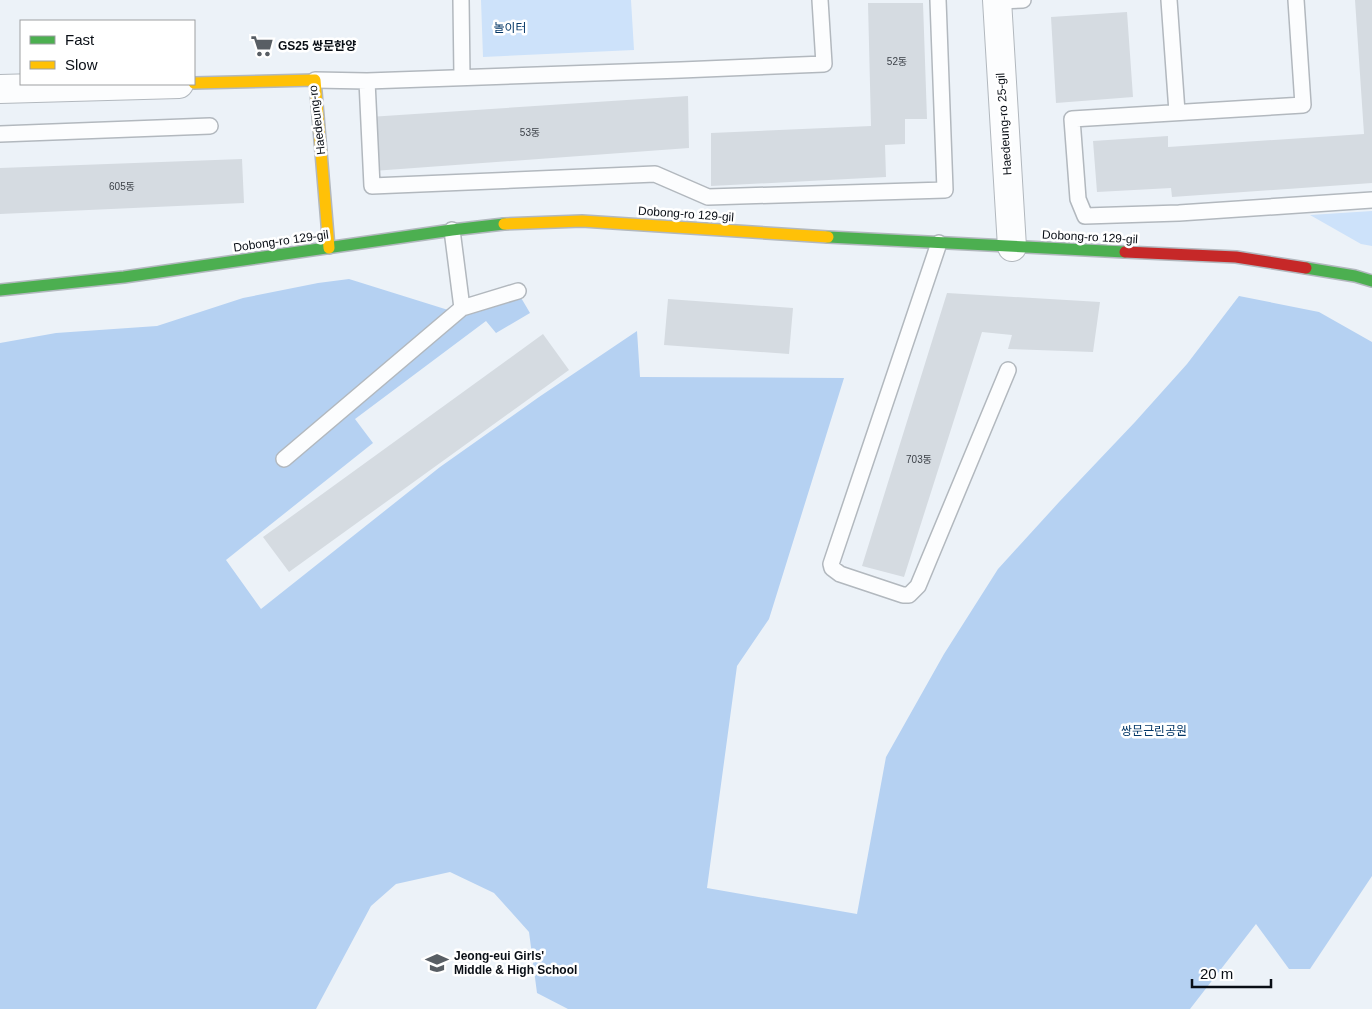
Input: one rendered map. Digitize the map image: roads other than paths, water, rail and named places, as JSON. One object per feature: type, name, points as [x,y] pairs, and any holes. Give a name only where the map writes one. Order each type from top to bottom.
[{"type":"street","name":"Haedeung-ro 25-gil","points":[[996,0],[1012,247]]},
{"type":"street","name":"Haedeung-ro","points":[[195,83],[315,80],[329,248]]},
{"type":"street","points":[[0,89],[143,85]]},
{"type":"street","name":"Dobong-ro 129-gil","points":[[0,290],[124,277],[452,230],[508,224],[582,221],[774,234],[1236,257],[1355,276],[1372,281]]},
{"type":"lane","points":[[461,0],[462,77]]},
{"type":"lane","points":[[315,80],[367,81],[824,64],[820,0]]},
{"type":"lane","points":[[367,81],[372,186],[655,174],[708,197],[945,190],[938,0]]},
{"type":"lane","points":[[996,0],[1023,0]]},
{"type":"lane","points":[[1169,0],[1177,112]]},
{"type":"lane","points":[[1296,0],[1303,105],[1072,119],[1078,199],[1086,216],[1179,213],[1372,200]]},
{"type":"lane","points":[[0,134],[210,126]]},
{"type":"lane","points":[[452,230],[462,308]]},
{"type":"lane","points":[[939,243],[832,561],[832,568],[840,574],[903,595],[909,594],[918,586],[1008,370]]},
{"type":"lane","points":[[284,459],[462,308],[518,291]]},
{"type":"place","name":"GS25 쌍문한양","points":[[262,46]]},
{"type":"place","name":"Jeong-eui Girls' Middle & High School","points":[[437,963]]},
{"type":"park label","name":"놀이터","points":[[510,28]]},
{"type":"park label","name":"쌍문근린공원","points":[[1154,731]]}]
